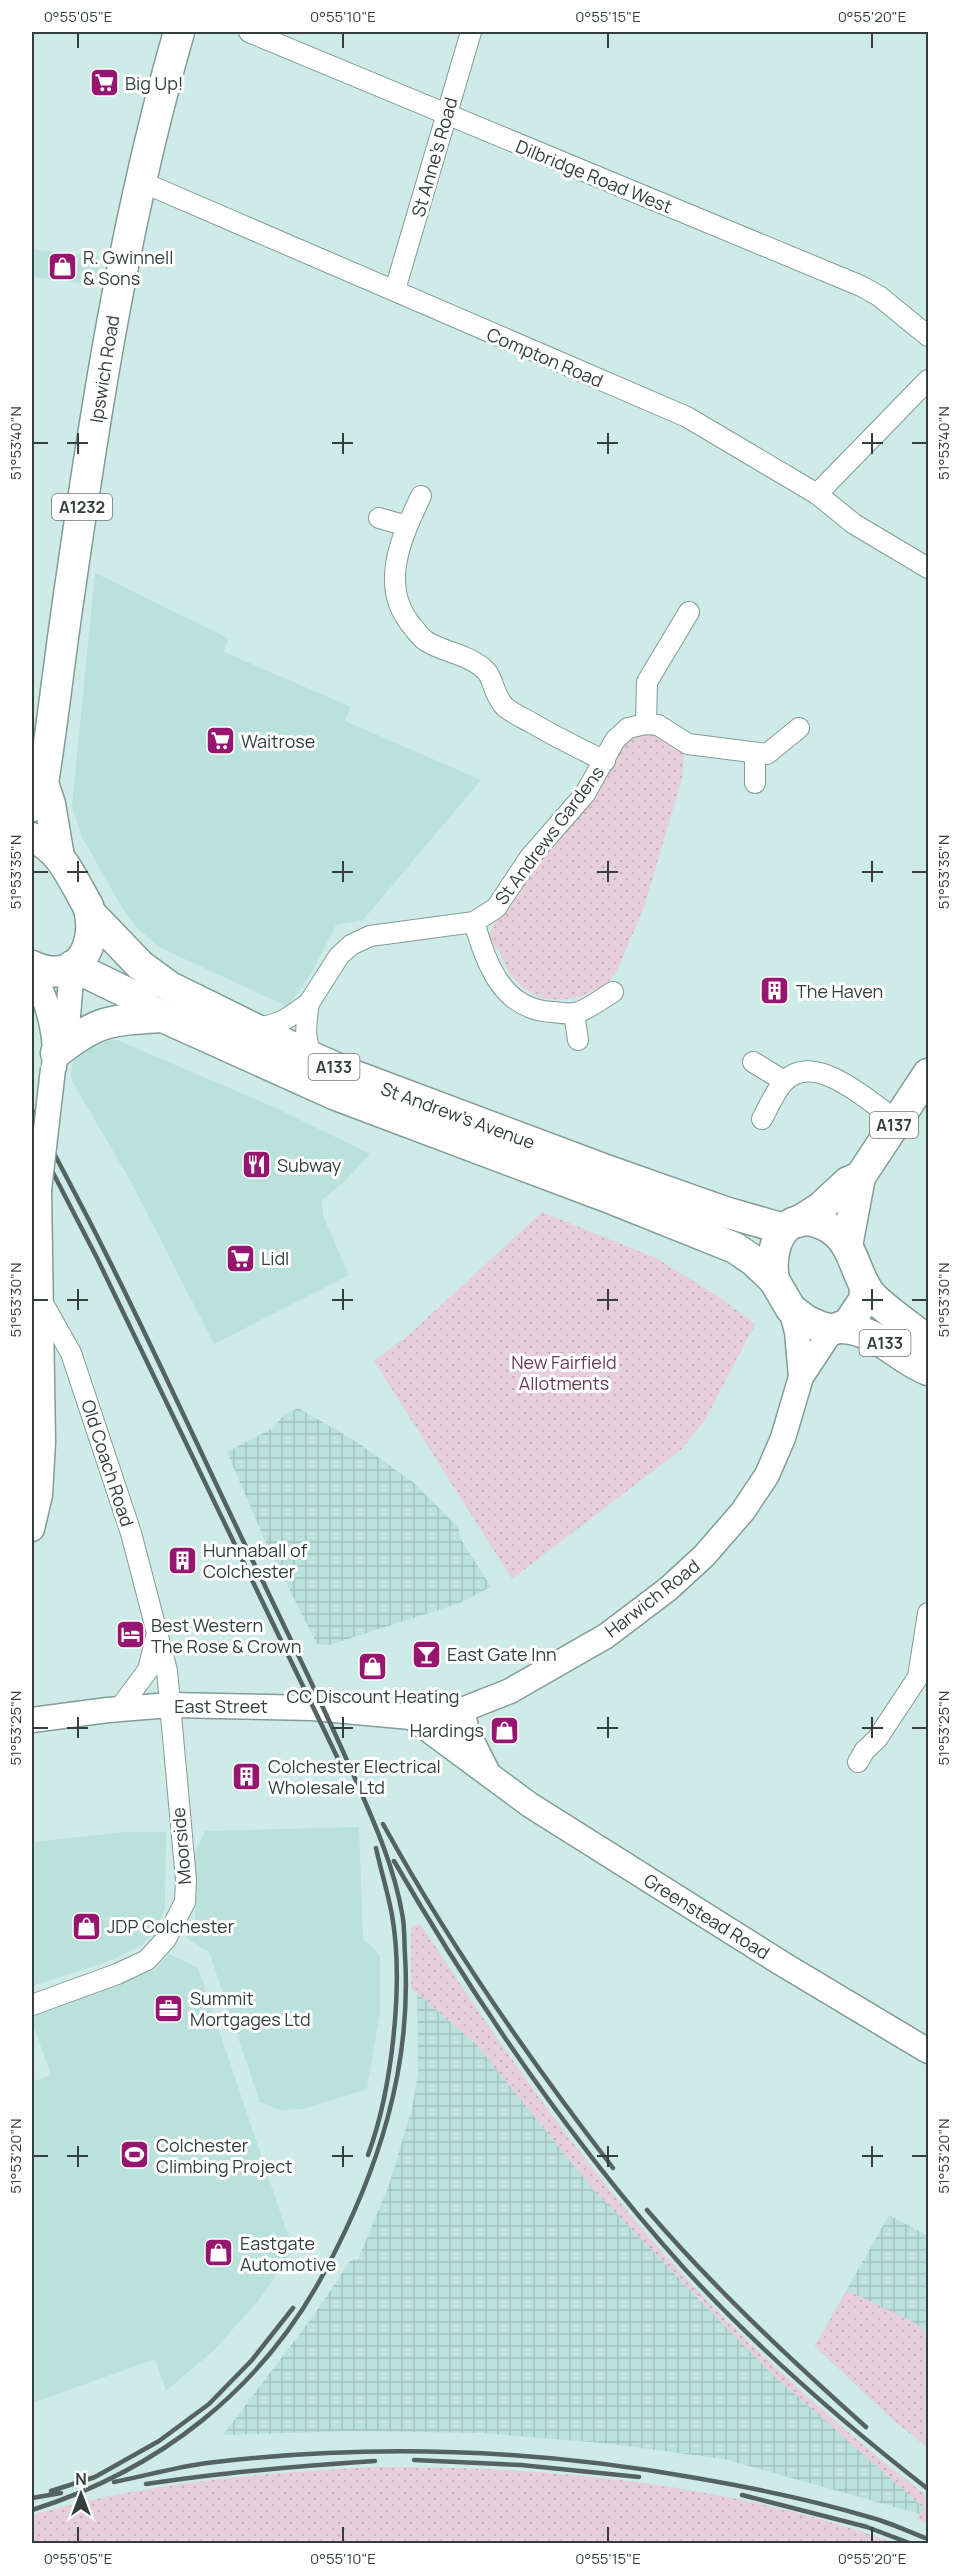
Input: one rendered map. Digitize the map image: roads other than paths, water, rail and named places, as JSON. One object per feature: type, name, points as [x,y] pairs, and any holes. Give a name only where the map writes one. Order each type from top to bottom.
[{"type":"main road","name":"Ipswich Road","points":[[59,857],[50,804],[37,794],[109,333],[158,108],[179,32]]},
{"type":"main road","name":"A133","points":[[32,838],[45,844],[59,857]]},
{"type":"main road","name":"St Andrew's Avenue","points":[[59,857],[90,913],[154,976],[170,987],[350,1074],[725,1212],[791,1225]]},
{"type":"main road","name":"A133","points":[[72,966],[85,956],[90,943],[92,925],[90,913]]},
{"type":"main road","name":"St Andrew's Avenue","points":[[72,966],[138,998],[150,1010],[163,1017],[336,1095],[703,1233],[735,1248],[754,1261],[774,1280],[791,1309]]},
{"type":"main road","points":[[32,968],[49,972],[72,966]]},
{"type":"main road","points":[[55,1056],[74,1039],[104,1023],[163,1017]]},
{"type":"main road","name":"A137","points":[[847,1246],[860,1177],[928,1074]]},
{"type":"main road","name":"A137","points":[[791,1225],[820,1208],[848,1182],[860,1177]]},
{"type":"main road","points":[[774,1280],[771,1256],[773,1248],[791,1225],[825,1225],[847,1246]]},
{"type":"main road","name":"A133","points":[[847,1246],[859,1268],[865,1289],[928,1341]]},
{"type":"main road","points":[[791,1309],[807,1321],[836,1329],[848,1324],[860,1310],[865,1289]]},
{"type":"main road","name":"A133","points":[[836,1329],[863,1332],[886,1343],[928,1370]]},
{"type":"street","name":"Dilbridge Road West","points":[[249,32],[861,286],[879,296],[928,336]]},
{"type":"street","name":"St Anne's Road","points":[[398,283],[471,32]]},
{"type":"street","name":"Compton Road","points":[[142,182],[687,417],[817,494],[854,524],[928,568]]},
{"type":"street","points":[[817,494],[928,380]]},
{"type":"street","points":[[421,496],[407,526],[394,567],[394,586],[406,619],[425,640],[473,661],[488,673],[495,694],[506,708],[570,745],[605,761]]},
{"type":"street","points":[[380,518],[407,526]]},
{"type":"street","points":[[688,612],[647,682],[646,724],[658,725],[688,744],[756,754],[766,754],[799,728]]},
{"type":"street","name":"St Andrews Gardens","points":[[248,1026],[271,1026],[284,1021],[309,1003],[339,956],[351,945],[370,936],[474,922],[496,908],[530,857],[585,794],[615,740],[628,728],[646,724]]},
{"type":"street","points":[[755,783],[756,754]]},
{"type":"street","points":[[474,922],[495,974],[507,992],[521,1005],[542,1012],[574,1013],[613,992]]},
{"type":"street","points":[[32,1529],[40,1496],[43,1442],[36,1204],[55,1056],[68,1016],[72,966]]},
{"type":"street","points":[[32,968],[46,1003],[55,1056]]},
{"type":"street","name":"St Andrews Gardens","points":[[309,1003],[305,1032],[309,1050],[314,1058]]},
{"type":"street","points":[[574,1013],[578,1040]]},
{"type":"street","points":[[753,1062],[784,1081]]},
{"type":"street","points":[[762,1119],[784,1081],[800,1071],[815,1071],[838,1079],[897,1120]]},
{"type":"street","name":"Old Coach Road","points":[[40,1299],[71,1353],[131,1533],[167,1671],[170,1705]]},
{"type":"street","name":"Harwich Road","points":[[791,1309],[797,1332],[801,1377]]},
{"type":"street","name":"Harwich Road","points":[[411,1718],[436,1716],[462,1710],[510,1691],[606,1636],[668,1589],[704,1557],[743,1512],[767,1475],[783,1438],[801,1377],[836,1329]]},
{"type":"street","points":[[859,1752],[877,1739],[918,1677],[928,1613]]},
{"type":"street","name":"Old Coach Road","points":[[118,1709],[148,1670],[157,1635]]},
{"type":"street","name":"East Street","points":[[32,1720],[170,1705],[312,1708],[411,1718]]},
{"type":"street","name":"Moorside","points":[[32,2005],[117,1974],[147,1960],[166,1939],[185,1902],[186,1880],[170,1705]]},
{"type":"street","name":"Greenstead Road","points":[[462,1710],[467,1731],[490,1776]]},
{"type":"street","name":"Greenstead Road","points":[[411,1718],[530,1805],[771,1957],[928,2051]]},
{"type":"railway","points":[[32,1110],[145,1334],[323,1707],[370,1813],[399,1896],[404,1924],[406,1997],[397,2079],[388,2118],[375,2157],[344,2234],[300,2314],[270,2353],[238,2388],[202,2420],[164,2448],[122,2473],[32,2510]]},
{"type":"railway","points":[[50,1167],[97,1258],[340,1763]]},
{"type":"railway","points":[[383,1824],[408,1869],[491,2000],[613,2168]]},
{"type":"railway","points":[[368,2155],[384,2100],[389,2069],[394,2036],[397,1972],[392,1915],[376,1848]]},
{"type":"railway","points":[[394,1861],[459,1967],[528,2071],[642,2220],[711,2297],[770,2355],[832,2411],[928,2489]]},
{"type":"railway","points":[[647,2210],[753,2322],[866,2427]]},
{"type":"railway","points":[[51,2491],[95,2477],[159,2441],[209,2404],[252,2360],[293,2308]]},
{"type":"railway","points":[[114,2482],[195,2465],[268,2457],[391,2451],[514,2455],[635,2468],[761,2490],[876,2519],[928,2539]]},
{"type":"railway","points":[[414,2460],[521,2465],[639,2477]]},
{"type":"railway","points":[[146,2484],[260,2470],[375,2461]]},
{"type":"railway","points":[[32,2498],[61,2493]]},
{"type":"railway","points":[[742,2495],[867,2527],[912,2544]]},
{"type":"place","name":"Big Up!","points":[[104,83]]},
{"type":"place","name":"R. Gwinnell & Sons","points":[[62,267]]},
{"type":"place","name":"Waitrose","points":[[220,741]]},
{"type":"place","name":"The Haven","points":[[775,991]]},
{"type":"place","name":"Subway","points":[[256,1165]]},
{"type":"place","name":"Lidl","points":[[240,1258]]},
{"type":"place","name":"Hunnaball of Colchester","points":[[182,1560]]},
{"type":"place","name":"Best Western The Rose & Crown","points":[[130,1635]]},
{"type":"place","name":"East Gate Inn","points":[[426,1654]]},
{"type":"place","name":"CC Discount Heating","points":[[373,1667]]},
{"type":"place","name":"Hardings","points":[[505,1730]]},
{"type":"place","name":"Colchester Electrical Wholesale Ltd","points":[[247,1776]]},
{"type":"place","name":"JDP Colchester","points":[[86,1926]]},
{"type":"place","name":"Summit Mortgages Ltd","points":[[169,2008]]},
{"type":"place","name":"Colchester Climbing Project","points":[[135,2155]]},
{"type":"place","name":"Eastgate Automotive","points":[[219,2253]]},
{"type":"park label","name":"New Fairfield Allotments","points":[[564,1372]]}]
